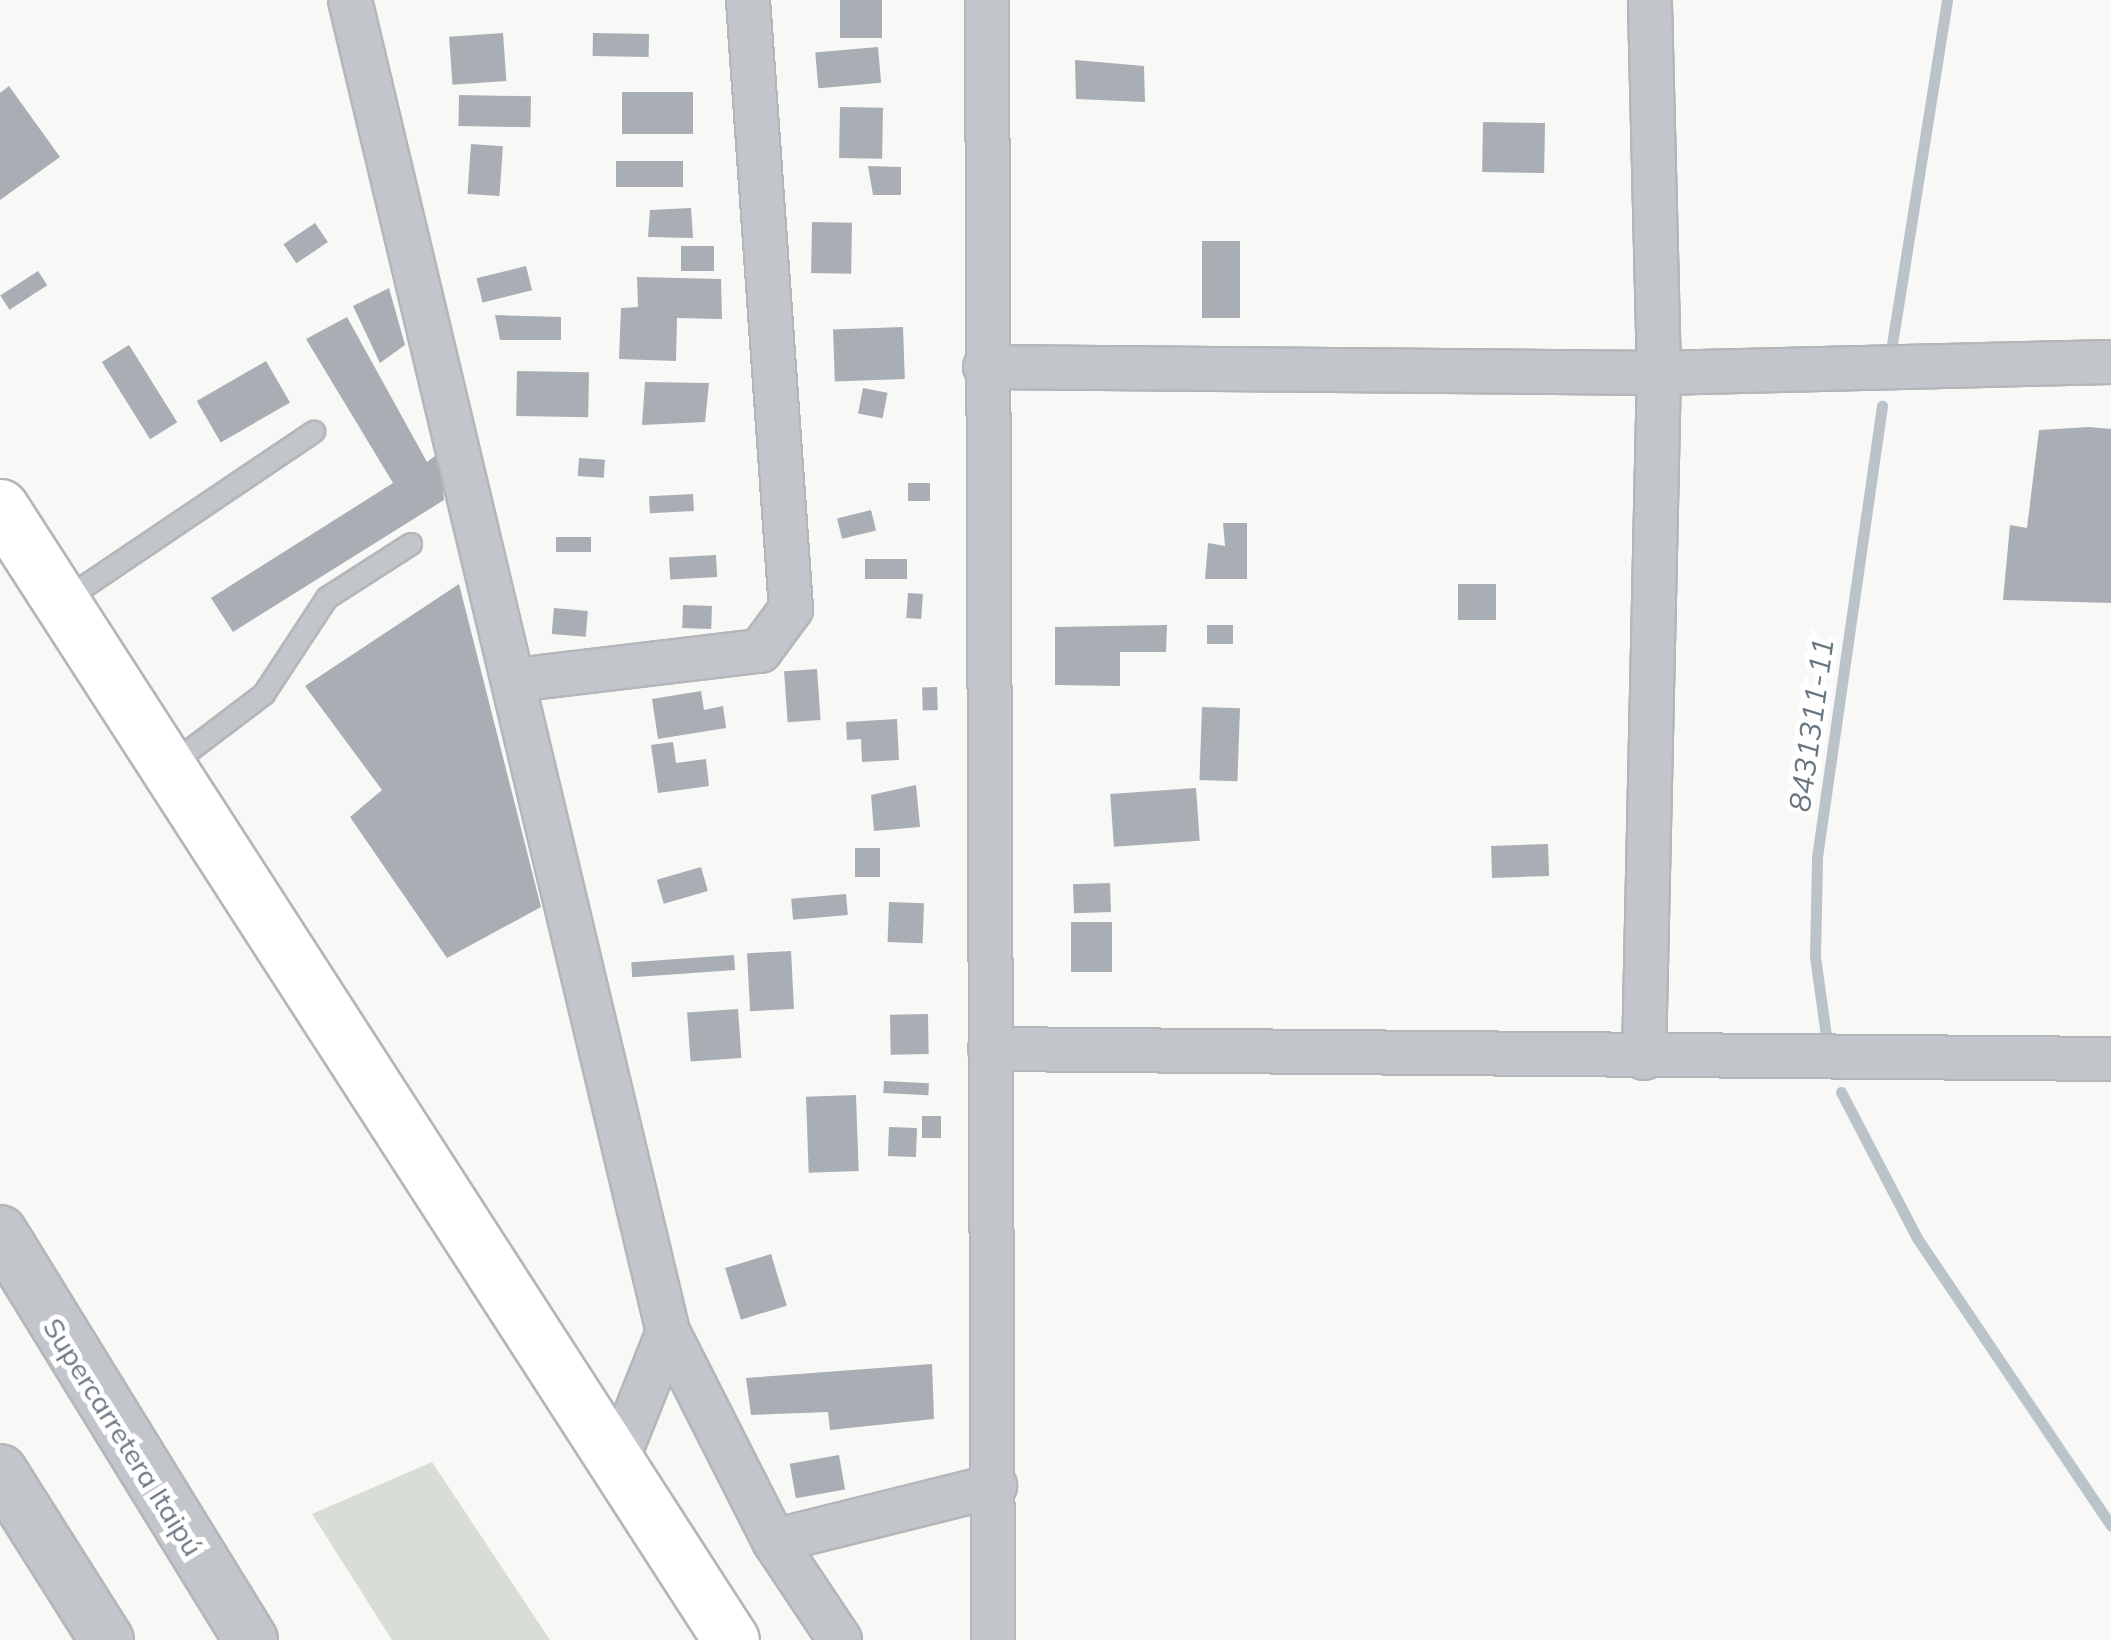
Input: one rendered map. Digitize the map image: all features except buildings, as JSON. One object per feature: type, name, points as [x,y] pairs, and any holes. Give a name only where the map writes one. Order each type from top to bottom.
[{"type":"highway","points":[[0,507],[731,1640]]},
{"type":"street","points":[[350,0],[668,1332],[774,1540],[840,1640]]},
{"type":"street","points":[[515,680],[760,651],[791,610],[748,0]]},
{"type":"street","points":[[987,0],[985,367],[993,1640]]},
{"type":"street","points":[[1644,1058],[1659,373],[1650,0]]},
{"type":"street","points":[[985,367],[1659,373],[2111,362]]},
{"type":"street","points":[[990,1049],[1644,1058],[2111,1059]]},
{"type":"street","name":"Supercarretera Itaipú","points":[[0,1232],[251,1640]]},
{"type":"street","points":[[615,1465],[668,1332]]},
{"type":"street","points":[[0,1471],[108,1640]]},
{"type":"street","points":[[774,1540],[994,1486]]},
{"type":"lane","points":[[61,602],[314,432]]},
{"type":"lane","points":[[167,768],[264,694],[327,598],[410,544]]},
{"type":"shaded area","points":[[432,1462],[550,1640],[392,1640],[312,1514]]},
{"type":"waterway","name":"8431311-11","points":[[1892,344],[1947,0]]},
{"type":"waterway","name":"8431311-11","points":[[1828,1050],[1815,956],[1817,857],[1882,406]]},
{"type":"waterway","name":"8431311-11","points":[[1841,1092],[1917,1238],[2111,1526]]}]
